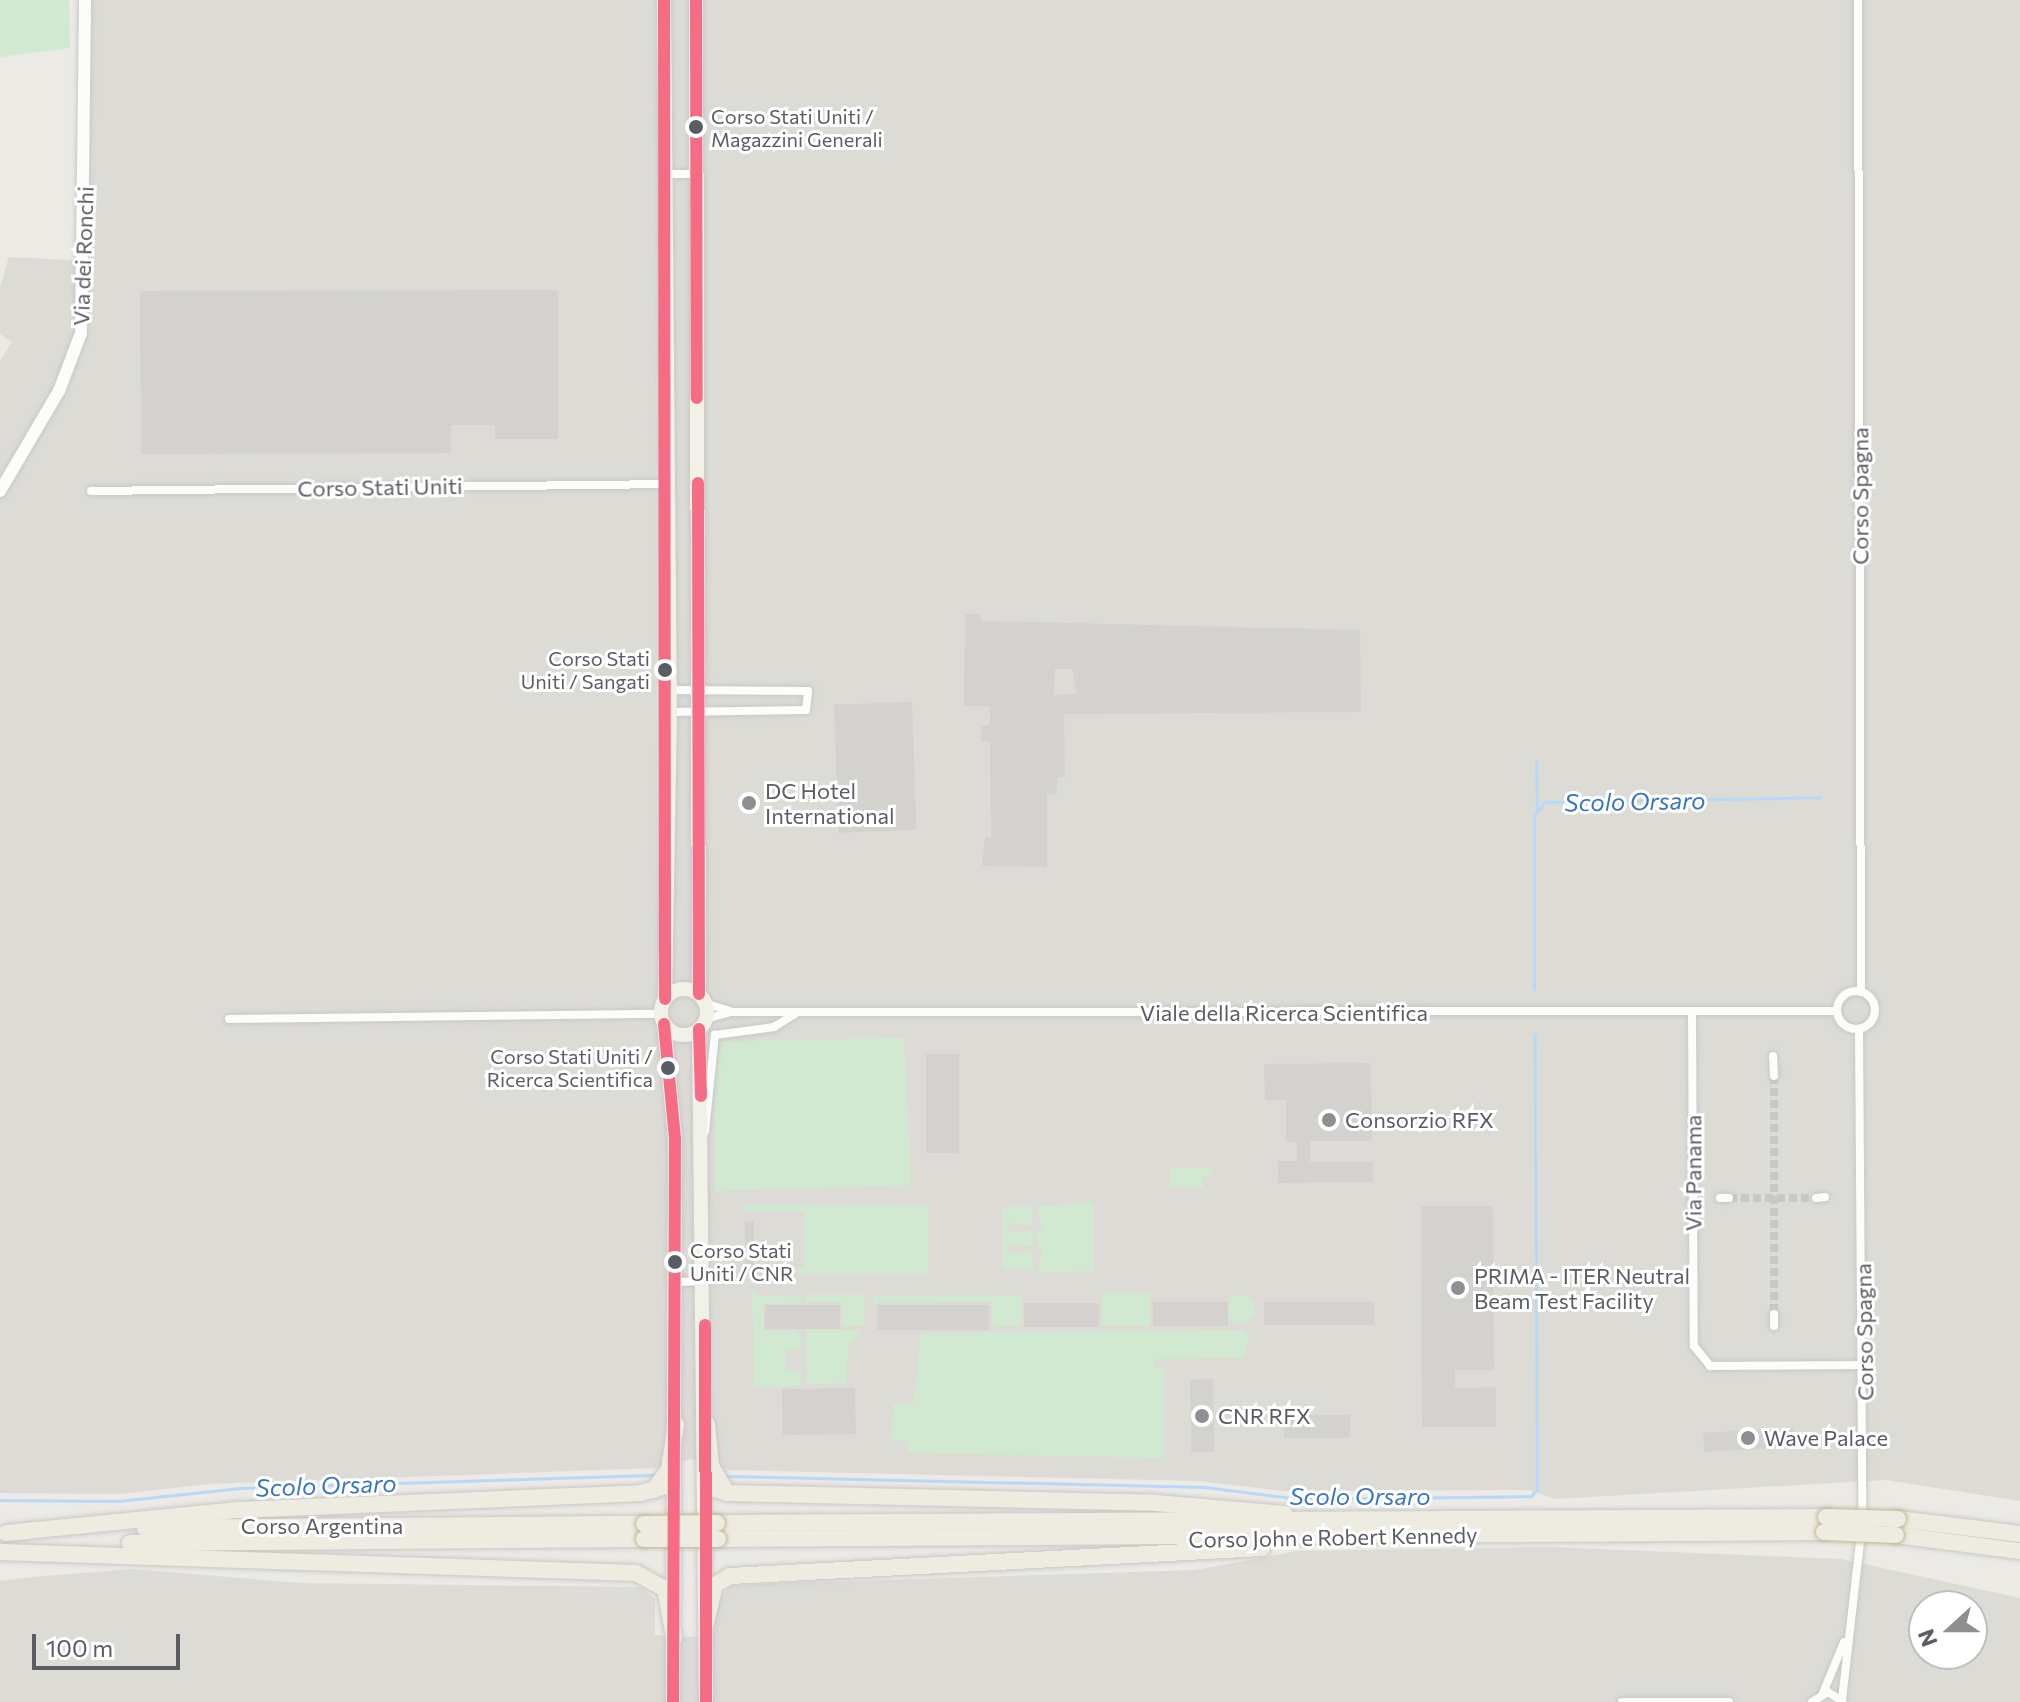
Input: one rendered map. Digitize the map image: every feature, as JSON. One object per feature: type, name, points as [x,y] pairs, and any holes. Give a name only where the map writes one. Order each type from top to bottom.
[{"type":"highway","points":[[707,1424],[711,1466],[727,1493]]},
{"type":"highway","points":[[653,1492],[669,1469],[676,1425]]},
{"type":"highway","points":[[707,1483],[727,1493],[1156,1503],[1379,1522]]},
{"type":"highway","points":[[2,1542],[238,1510],[653,1492],[675,1486]]},
{"type":"highway","name":"Corso John e Robert Kennedy","points":[[644,1531],[713,1526],[1379,1522],[1825,1524],[2020,1534]]},
{"type":"highway","name":"Corso John e Robert Kennedy","points":[[713,1526],[1338,1539],[1825,1524]]},
{"type":"highway","name":"Corso John e Robert Kennedy","points":[[1897,1527],[2020,1551]]},
{"type":"highway","name":"Corso Argentina","points":[[2,1542],[644,1531]]},
{"type":"highway","points":[[706,1623],[715,1585],[730,1576],[1178,1557],[1338,1539]]},
{"type":"highway","points":[[2,1542],[636,1573],[665,1589],[674,1637]]},
{"type":"main road","points":[[664,0],[670,712],[663,1013],[675,1139],[675,1486],[679,1515],[673,1702]]},
{"type":"main road","points":[[696,0],[704,1281],[707,1483],[713,1526],[706,1623],[706,1702]]},
{"type":"main road","points":[[663,1013],[683,989],[702,999]]},
{"type":"main road","points":[[663,1013],[678,1035],[703,1024]]},
{"type":"main road","points":[[675,1486],[689,1471],[707,1483]]},
{"type":"street","name":"Via dei Ronchi","points":[[0,491],[59,391],[81,333],[85,0]]},
{"type":"street","name":"Corso Spagna","points":[[1823,1693],[1842,1701],[1865,1488],[1859,1029],[1875,1009],[1861,992],[1858,0]]},
{"type":"street","points":[[666,174],[696,174]]},
{"type":"street","name":"Corso Stati Uniti","points":[[91,491],[669,484]]},
{"type":"street","points":[[670,690],[808,691],[806,710],[670,712]]},
{"type":"street","points":[[1859,1029],[1842,1023],[1837,1011],[1843,996],[1861,992]]},
{"type":"street","name":"Viale della Ricerca Scientifica","points":[[702,999],[731,1012]]},
{"type":"street","points":[[704,1135],[715,1035],[774,1027],[799,1011]]},
{"type":"street","name":"Viale della Ricerca Scientifica","points":[[703,1024],[731,1012],[799,1011],[1837,1011]]},
{"type":"street","name":"Via Panama","points":[[1692,1011],[1694,1346],[1700,1359],[1710,1366],[1864,1365]]},
{"type":"street","points":[[229,1019],[663,1013]]},
{"type":"street","points":[[1773,1056],[1774,1076]]},
{"type":"street","points":[[676,1282],[704,1281]]},
{"type":"street","points":[[1774,1314],[1774,1326]]},
{"type":"street","name":"Corso Spagna","points":[[1812,1702],[1823,1693],[1847,1634]]},
{"type":"street","points":[[1622,1702],[1729,1702]]},
{"type":"shaded area","points":[[88,0],[2020,0],[2020,1501],[1886,1480],[1556,1499],[1528,1490],[1282,1491],[1199,1481],[730,1470],[691,1459],[658,1468],[210,1484],[119,1494],[0,1493],[0,361],[12,342],[0,334],[0,287],[9,257],[91,261]]},
{"type":"shaded area","points":[[1550,1547],[1841,1559],[1983,1590],[1908,1590],[1908,1670],[1988,1670],[1988,1591],[2020,1598],[2020,1702],[0,1702],[0,1581],[32,1577],[132,1569],[300,1583],[641,1587],[655,1599],[655,1635],[713,1638],[715,1603],[732,1585],[1195,1570],[1297,1551]]},
{"type":"green space","points":[[0,0],[69,0],[70,48],[0,57]]},
{"type":"green space","points":[[904,1038],[911,1185],[715,1191],[714,1048],[723,1041]]},
{"type":"green space","points":[[1170,1168],[1211,1168],[1212,1177],[1203,1177],[1203,1187],[1170,1187]]},
{"type":"green space","points":[[1093,1202],[1094,1271],[1038,1272],[1043,1247],[1037,1247],[1037,1230],[1043,1229],[1036,1207]]},
{"type":"green space","points":[[742,1205],[928,1205],[928,1273],[765,1273],[804,1268],[804,1211],[742,1211]]},
{"type":"green space","points":[[1003,1207],[1032,1207],[1032,1225],[1008,1223],[1009,1233],[1033,1230],[1033,1246],[1009,1245],[1009,1254],[1032,1251],[1033,1268],[1003,1270]]},
{"type":"green space","points":[[752,1288],[758,1296],[801,1295],[801,1303],[763,1304],[764,1331],[796,1330],[802,1349],[786,1350],[786,1371],[803,1371],[799,1386],[754,1387]]},
{"type":"green space","points":[[1102,1293],[1150,1293],[1150,1326],[1102,1326]]},
{"type":"green space","points":[[805,1295],[864,1295],[864,1326],[843,1326],[843,1302],[805,1302]]},
{"type":"green space","points":[[1021,1295],[1021,1326],[992,1327],[992,1302],[873,1303],[873,1296]]},
{"type":"green space","points":[[1241,1295],[1251,1299],[1255,1309],[1251,1319],[1241,1323],[1231,1319],[1227,1309],[1231,1299]]},
{"type":"green space","points":[[806,1330],[862,1330],[848,1347],[846,1383],[806,1384]]},
{"type":"green space","points":[[1242,1330],[1249,1337],[1244,1358],[1154,1359],[1155,1368],[1164,1368],[1164,1458],[908,1453],[908,1441],[892,1440],[893,1404],[914,1403],[921,1333]]},
{"type":"building","points":[[558,290],[558,439],[495,439],[495,425],[451,425],[451,453],[141,454],[140,291]]},
{"type":"building","points":[[965,614],[979,614],[982,621],[1360,630],[1361,712],[1064,714],[1065,777],[1058,777],[1056,795],[1047,794],[1047,867],[982,866],[985,837],[991,837],[990,742],[981,742],[981,727],[990,724],[990,706],[964,706]],"holes":[[[1055,669],[1072,669],[1077,694],[1054,695]]]},
{"type":"building","points":[[912,702],[916,830],[839,833],[834,705]]},
{"type":"building","points":[[926,1054],[959,1054],[959,1153],[926,1153]]},
{"type":"building","name":"Consorzio RFX","points":[[1371,1063],[1372,1141],[1310,1141],[1310,1162],[1373,1162],[1373,1182],[1278,1183],[1278,1161],[1297,1161],[1297,1142],[1286,1142],[1286,1100],[1265,1100],[1264,1064]]},
{"type":"building","name":"PRIMA - ITER Neutral Beam Test Facility","points":[[1421,1206],[1493,1206],[1494,1370],[1455,1370],[1455,1388],[1496,1387],[1496,1427],[1422,1427]]},
{"type":"building","points":[[745,1221],[754,1221],[754,1269],[745,1269]]},
{"type":"building","points":[[1153,1302],[1228,1302],[1228,1326],[1153,1326]]},
{"type":"building","points":[[1264,1302],[1374,1302],[1374,1325],[1264,1325]]},
{"type":"building","points":[[1024,1303],[1099,1303],[1099,1327],[1024,1327]]},
{"type":"building","points":[[765,1305],[840,1305],[840,1329],[765,1329]]},
{"type":"building","points":[[877,1305],[989,1305],[989,1330],[877,1330]]},
{"type":"building","name":"CNR RFX","points":[[1190,1379],[1213,1379],[1214,1452],[1191,1452]]},
{"type":"building","points":[[855,1388],[856,1434],[783,1435],[782,1389]]},
{"type":"building","points":[[1284,1415],[1350,1415],[1350,1438],[1284,1438]]},
{"type":"building","name":"Wave Palace","points":[[1793,1428],[1794,1447],[1704,1452],[1703,1433]]},
{"type":"waterway","points":[[1536,762],[1537,810]]},
{"type":"waterway","name":"Scolo Orsaro","points":[[1534,989],[1534,815],[1545,802],[1821,797]]},
{"type":"waterway","name":"Scolo Orsaro","points":[[725,1476],[1205,1487],[1300,1499],[1531,1496],[1537,1489],[1535,1034]]},
{"type":"waterway","name":"Scolo Orsaro","points":[[0,1500],[118,1501],[240,1488],[653,1475]]},
{"type":"tunnel","points":[[1774,1076],[1774,1314]]},
{"type":"tunnel","points":[[1729,1198],[1816,1198]]},
{"type":"transit line","points":[[664,0],[665,999]]},
{"type":"transit line","points":[[696,0],[697,398]]},
{"type":"transit line","points":[[698,483],[699,994]]},
{"type":"transit line","points":[[664,1024],[675,1139],[673,1702]]},
{"type":"transit line","points":[[699,1029],[701,1096]]},
{"type":"transit line","points":[[705,1325],[706,1702]]},
{"type":"place","name":"Corso Stati Uniti / Magazzini Generali","points":[[696,127]]},
{"type":"place","name":"Corso Stati Uniti / Sangati","points":[[665,670]]},
{"type":"place","name":"DC Hotel International","points":[[749,803]]},
{"type":"place","name":"Corso Stati Uniti / Ricerca Scientifica","points":[[668,1068]]},
{"type":"place","name":"Consorzio RFX","points":[[1329,1120]]},
{"type":"place","name":"Corso Stati Uniti / CNR","points":[[675,1262]]},
{"type":"place","name":"PRIMA - ITER Neutral Beam Test Facility","points":[[1458,1288]]},
{"type":"place","name":"CNR RFX","points":[[1202,1416]]},
{"type":"place","name":"Wave Palace","points":[[1748,1438]]}]
